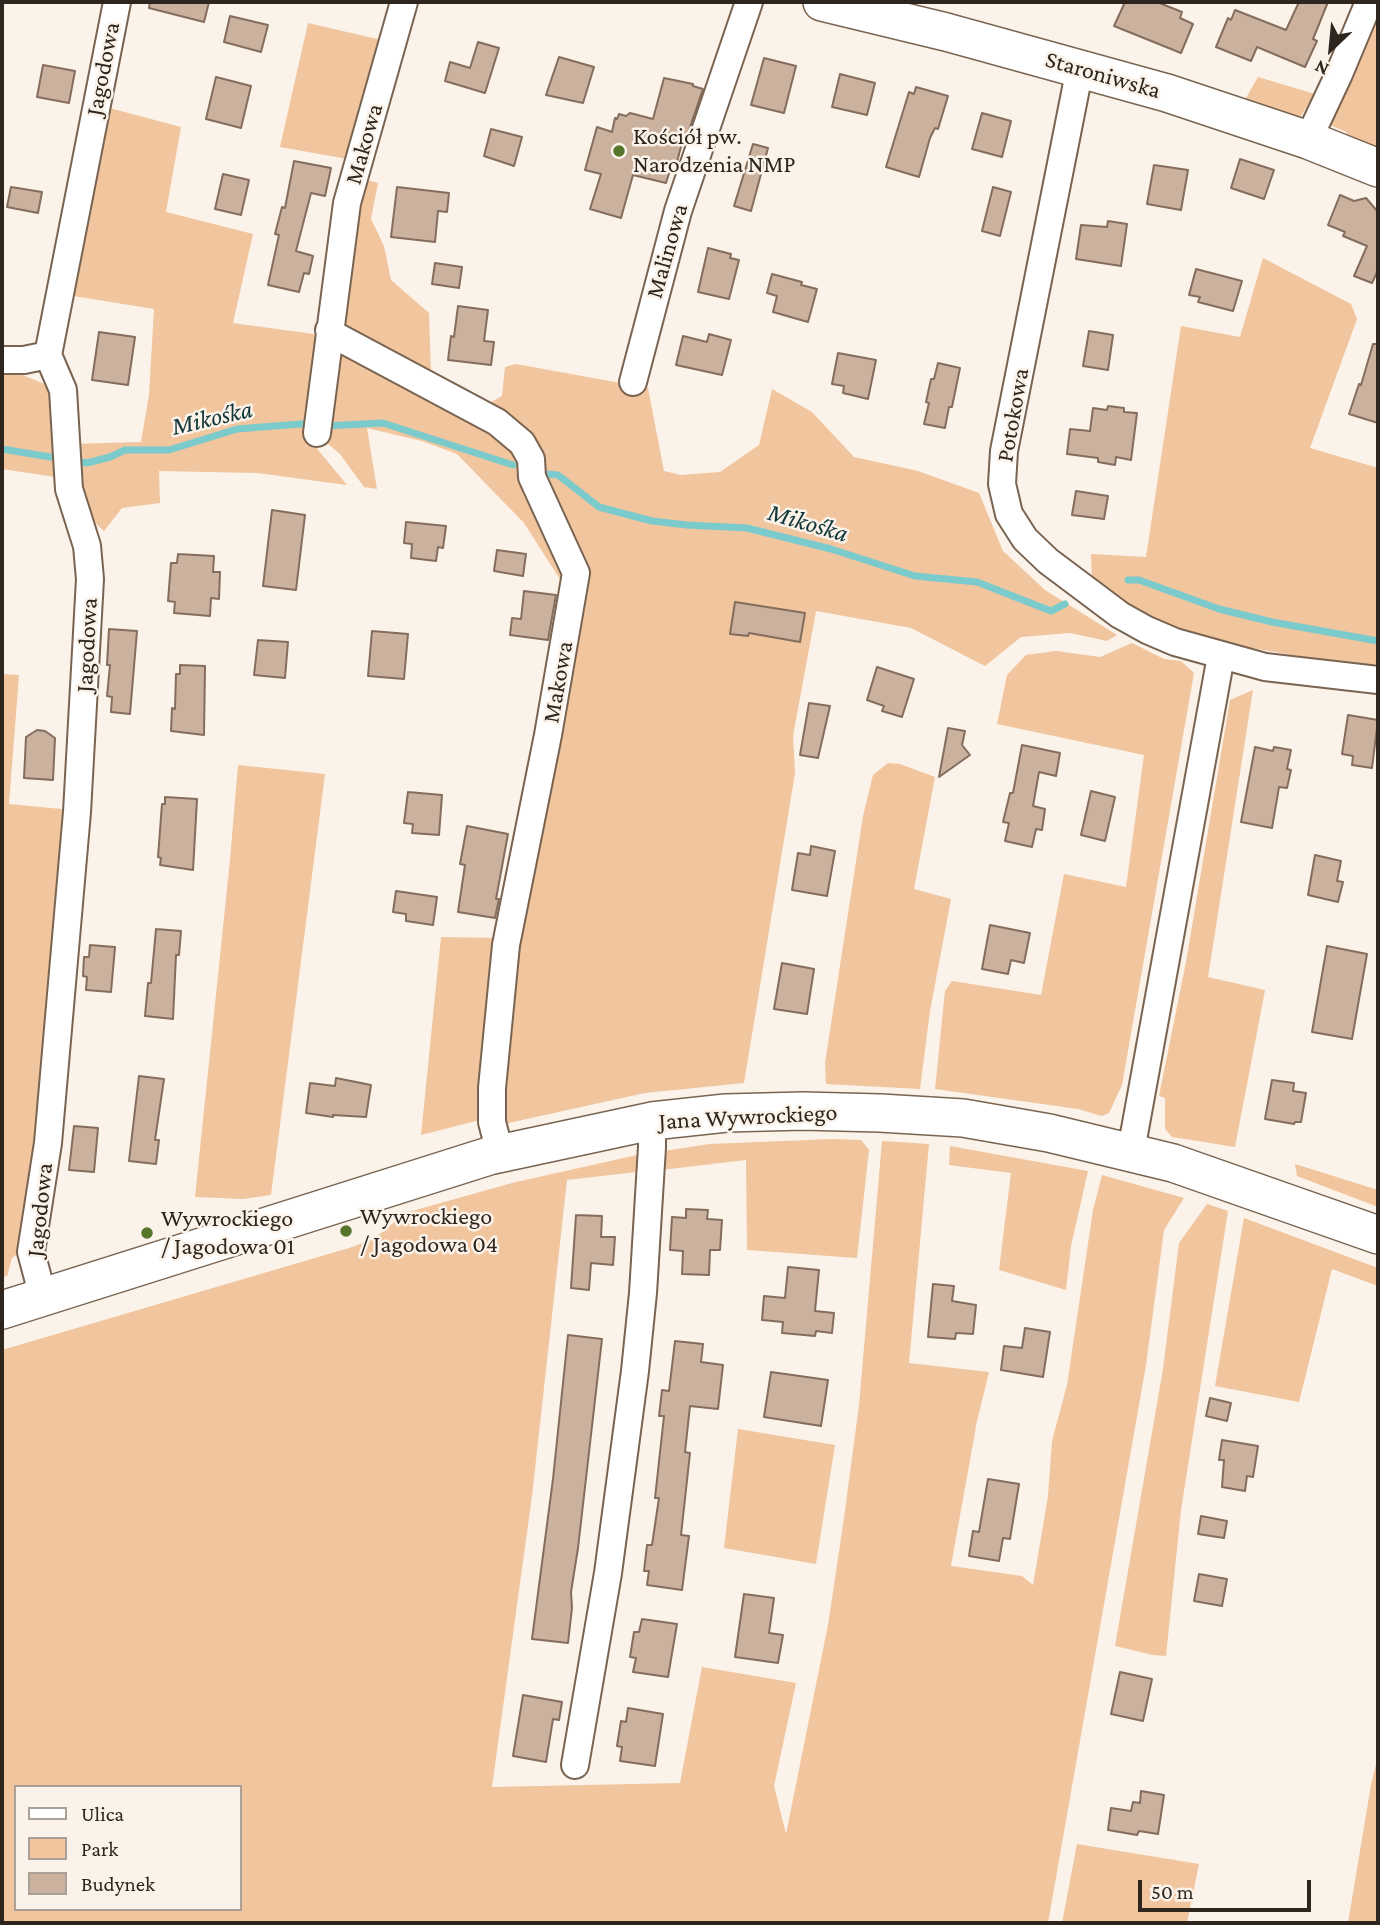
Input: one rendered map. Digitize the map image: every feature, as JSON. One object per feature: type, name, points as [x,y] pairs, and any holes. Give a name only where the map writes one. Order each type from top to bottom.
[{"type":"street","name":"Jagodowa","points":[[43,1297],[31,1252],[48,1143],[77,812],[90,579],[87,546],[69,489],[63,390],[48,355],[117,2]]},
{"type":"street","name":"Makowa","points":[[318,421],[347,203],[404,2]]},
{"type":"street","name":"Malinowa","points":[[633,383],[678,211],[749,2]]},
{"type":"street","name":"Staroniwska","points":[[822,2],[1167,93],[1308,140],[1378,168]]},
{"type":"street","points":[[1308,140],[1369,2]]},
{"type":"street","name":"Potokowa","points":[[1080,68],[1004,452],[1002,484],[1009,514],[1025,539],[1048,561],[1121,615],[1175,642],[1265,667],[1378,680]]},
{"type":"street","name":"Makowa","points":[[329,330],[497,422],[522,443],[531,459],[532,477],[576,573],[548,735],[506,946],[492,1088],[492,1122],[500,1153]]},
{"type":"street","points":[[2,360],[24,360],[48,355]]},
{"type":"street","points":[[1131,1151],[1221,656]]},
{"type":"street","name":"Jana Wywrockiego","points":[[2,1310],[500,1153],[652,1121],[726,1113],[803,1111],[962,1118],[1048,1133],[1173,1163],[1378,1235]]},
{"type":"street","points":[[575,1765],[608,1573],[635,1371],[644,1279],[652,1121]]},
{"type":"green space","points":[[1378,4],[1378,152],[1351,142],[1346,132],[1325,123]]},
{"type":"green space","points":[[308,23],[386,41],[353,160],[280,147]]},
{"type":"green space","points":[[1258,77],[1315,94],[1297,122],[1243,103]]},
{"type":"green space","points":[[102,106],[181,127],[166,212],[253,234],[233,323],[321,335],[309,439],[347,485],[257,473],[159,471],[160,503],[122,508],[104,531],[90,518],[71,444],[141,442],[149,395],[154,309],[67,295]]},
{"type":"green space","points":[[360,178],[378,183],[371,219],[384,246],[391,280],[429,313],[431,376],[340,331]]},
{"type":"green space","points":[[1263,258],[1351,304],[1357,319],[1310,448],[1378,468],[1378,670],[1201,639],[1147,617],[1092,579],[1091,554],[1146,557],[1181,326],[1240,337]]},
{"type":"green space","points":[[332,338],[453,407],[521,452],[568,567],[563,584],[524,523],[457,454],[422,441],[367,428],[377,489],[364,487],[340,454],[327,443]]},
{"type":"green space","points":[[516,364],[648,388],[664,471],[681,475],[720,472],[759,445],[772,389],[812,412],[854,457],[918,471],[979,493],[1003,551],[1045,590],[1117,635],[1107,641],[1070,633],[1021,637],[985,666],[911,628],[816,611],[793,736],[795,773],[744,1083],[645,1093],[504,1124],[502,1068],[514,939],[576,628],[562,526],[538,449],[486,405],[502,396],[505,367]]},
{"type":"green space","points":[[15,372],[52,387],[55,477],[2,469],[2,373]]},
{"type":"green space","points":[[1132,643],[1164,659],[1181,661],[1194,673],[1122,1085],[1109,1113],[1102,1116],[1078,1109],[935,1089],[945,991],[952,981],[1041,995],[1064,874],[1126,887],[1144,755],[997,724],[1007,675],[1026,655],[1056,651],[1100,657]]},
{"type":"green space","points":[[2,674],[19,675],[9,804],[72,810],[26,1247],[12,1258],[7,1276],[2,1277]]},
{"type":"green space","points":[[1253,690],[1208,977],[1265,990],[1235,1147],[1172,1137],[1165,1129],[1165,1098],[1159,1096],[1186,962],[1230,700]]},
{"type":"green space","points":[[888,763],[900,764],[935,777],[914,889],[951,899],[930,1011],[920,1089],[826,1084],[825,1063],[863,816],[873,775]]},
{"type":"green space","points":[[238,765],[325,774],[271,1195],[243,1199],[195,1197],[230,860]]},
{"type":"green space","points":[[441,937],[500,938],[484,1119],[421,1135]]},
{"type":"green space","points":[[861,1140],[869,1150],[857,1258],[747,1250],[746,1160],[661,1170],[664,1151],[709,1144]]},
{"type":"green space","points":[[882,1141],[929,1144],[909,1363],[989,1372],[977,1421],[951,1566],[1022,1576],[1033,1585],[1048,1496],[1052,1441],[1067,1385],[1093,1210],[1102,1175],[1184,1198],[1164,1230],[1146,1365],[1048,1923],[2,1923],[2,1350],[349,1248],[374,1239],[405,1213],[512,1183],[637,1155],[637,1172],[567,1180],[532,1496],[492,1787],[680,1783],[702,1667],[796,1683],[774,1786],[786,1834],[828,1625],[859,1405]]},
{"type":"green space","points":[[950,1146],[1088,1171],[1071,1246],[1066,1290],[999,1270],[1011,1173],[949,1165]]},
{"type":"green space","points":[[1295,1164],[1378,1190],[1378,1207],[1297,1176]]},
{"type":"green space","points":[[1207,1204],[1228,1211],[1181,1510],[1166,1656],[1153,1655],[1115,1646],[1163,1369],[1179,1243]]},
{"type":"green space","points":[[1244,1218],[1378,1268],[1378,1286],[1332,1269],[1299,1402],[1215,1386]]},
{"type":"green space","points":[[738,1429],[835,1445],[816,1564],[724,1548]]},
{"type":"green space","points":[[1378,1755],[1378,1923],[1348,1923],[1371,1785]]},
{"type":"green space","points":[[1077,1844],[1199,1864],[1187,1923],[1062,1923]]},
{"type":"building","points":[[150,2],[209,2],[204,22],[149,8]]},
{"type":"building","points":[[1125,2],[1157,2],[1182,12],[1180,18],[1193,24],[1181,53],[1114,26]]},
{"type":"building","points":[[1299,2],[1328,2],[1313,39],[1317,41],[1305,67],[1257,47],[1251,61],[1216,47],[1228,18],[1231,20],[1235,10],[1286,30]]},
{"type":"building","points":[[230,16],[268,25],[261,52],[224,42]]},
{"type":"building","points":[[478,42],[499,48],[485,93],[445,81],[450,62],[470,68]]},
{"type":"building","points":[[559,57],[594,67],[583,103],[546,95]]},
{"type":"building","points":[[764,58],[796,66],[784,113],[751,105]]},
{"type":"building","points":[[43,65],[75,71],[69,103],[37,97]]},
{"type":"building","points":[[840,74],[875,83],[867,115],[832,107]]},
{"type":"building","points":[[216,77],[251,86],[241,128],[206,119]]},
{"type":"building","points":[[664,78],[703,89],[687,136],[684,135],[677,162],[673,161],[666,183],[633,175],[621,218],[590,209],[601,174],[585,170],[597,127],[612,132],[615,118],[617,119],[619,114],[626,116],[630,113],[653,119]]},
{"type":"building","points":[[916,87],[948,96],[938,129],[935,128],[930,138],[919,177],[886,167],[909,92],[914,94]]},
{"type":"building","points":[[982,113],[1011,121],[1002,157],[972,149]]},
{"type":"building","points":[[491,129],[522,137],[514,166],[484,156]]},
{"type":"building","points":[[753,144],[768,148],[751,211],[734,206]]},
{"type":"building","points":[[1240,159],[1274,170],[1264,199],[1231,188]]},
{"type":"building","points":[[294,161],[331,168],[325,196],[311,193],[296,251],[313,256],[309,274],[304,273],[299,292],[268,285],[279,235],[275,234],[282,207],[285,208]]},
{"type":"building","points":[[1154,165],[1188,170],[1181,210],[1147,204]]},
{"type":"building","points":[[223,174],[249,180],[241,215],[215,209]]},
{"type":"building","points":[[11,187],[42,192],[38,213],[7,207]]},
{"type":"building","points":[[397,187],[449,193],[447,212],[438,211],[435,242],[391,237]]},
{"type":"building","points":[[993,187],[1011,192],[1000,236],[982,231]]},
{"type":"building","points":[[1340,195],[1354,201],[1366,198],[1378,212],[1378,270],[1372,283],[1354,276],[1367,246],[1343,236],[1345,232],[1328,225]]},
{"type":"building","points":[[1108,221],[1127,224],[1121,266],[1076,259],[1081,225],[1107,227]]},
{"type":"building","points":[[708,248],[731,254],[730,258],[739,260],[729,299],[698,292]]},
{"type":"building","points":[[435,263],[462,267],[459,288],[432,284]]},
{"type":"building","points":[[1196,269],[1242,281],[1233,311],[1198,302],[1200,297],[1189,295]]},
{"type":"building","points":[[772,274],[817,289],[808,322],[773,312],[777,296],[767,293]]},
{"type":"building","points":[[458,306],[488,310],[484,341],[494,342],[491,365],[448,360]]},
{"type":"building","points":[[1089,331],[1113,335],[1108,370],[1083,366]]},
{"type":"building","points":[[99,332],[135,337],[128,385],[92,380]]},
{"type":"building","points":[[709,334],[731,340],[722,375],[676,365],[683,336],[707,342]]},
{"type":"building","points":[[1373,344],[1378,344],[1378,423],[1349,414]]},
{"type":"building","points":[[838,353],[876,360],[868,399],[843,393],[844,386],[832,384]]},
{"type":"building","points":[[938,363],[960,368],[945,428],[924,424],[931,379],[934,379]]},
{"type":"building","points":[[1108,406],[1137,413],[1131,460],[1116,457],[1115,465],[1098,462],[1098,458],[1067,454],[1070,429],[1090,431],[1093,408],[1107,410]]},
{"type":"building","points":[[1076,491],[1108,496],[1104,519],[1072,515]]},
{"type":"building","points":[[272,510],[305,515],[296,590],[263,586]]},
{"type":"building","points":[[406,522],[446,526],[443,548],[438,547],[436,561],[411,558],[412,544],[404,543]]},
{"type":"building","points":[[497,550],[526,554],[523,576],[494,571]]},
{"type":"building","points":[[178,554],[214,556],[213,572],[220,572],[219,599],[211,598],[210,616],[174,613],[175,602],[168,601],[171,563],[177,563]]},
{"type":"building","points":[[524,591],[556,595],[548,640],[510,635],[512,618],[521,619]]},
{"type":"building","points":[[735,602],[805,613],[800,642],[749,633],[748,636],[730,634]]},
{"type":"building","points":[[109,629],[137,631],[130,714],[111,712],[112,697],[107,696]]},
{"type":"building","points":[[372,631],[408,634],[404,679],[368,676]]},
{"type":"building","points":[[258,640],[288,642],[285,678],[254,675]]},
{"type":"building","points":[[180,665],[205,666],[204,735],[171,731],[176,674],[180,674]]},
{"type":"building","points":[[877,667],[914,679],[902,717],[882,711],[884,706],[867,700]]},
{"type":"building","points":[[809,703],[830,706],[818,758],[800,755]]},
{"type":"building","points":[[1348,715],[1378,720],[1372,768],[1352,765],[1353,756],[1342,754]]},
{"type":"building","points":[[948,728],[965,731],[962,745],[970,755],[939,777]]},
{"type":"building","points":[[37,730],[45,731],[55,738],[53,780],[24,778],[26,737]]},
{"type":"building","points":[[1022,745],[1060,753],[1056,776],[1039,772],[1033,806],[1045,809],[1042,830],[1036,829],[1032,847],[1005,841],[1009,823],[1003,822],[1010,793],[1013,793]]},
{"type":"building","points":[[1255,747],[1273,751],[1274,747],[1291,750],[1287,788],[1279,787],[1272,828],[1241,822]]},
{"type":"building","points":[[1091,791],[1115,797],[1105,841],[1081,835]]},
{"type":"building","points":[[408,792],[442,795],[439,835],[412,833],[413,824],[404,823]]},
{"type":"building","points":[[165,797],[197,799],[193,870],[160,865],[161,858],[158,857],[162,804],[165,804]]},
{"type":"building","points":[[467,826],[508,834],[495,918],[458,912],[465,865],[460,864]]},
{"type":"building","points":[[811,846],[835,851],[827,896],[792,890],[798,853],[810,855]]},
{"type":"building","points":[[1315,855],[1341,861],[1337,881],[1343,882],[1338,902],[1308,895]]},
{"type":"building","points":[[396,891],[437,897],[433,925],[406,921],[406,914],[393,912]]},
{"type":"building","points":[[990,925],[1030,933],[1024,963],[1011,960],[1008,974],[982,969]]},
{"type":"building","points":[[156,929],[181,931],[179,955],[176,955],[173,1019],[145,1016]]},
{"type":"building","points":[[90,945],[115,947],[111,992],[86,990],[87,977],[83,976],[84,957],[89,957]]},
{"type":"building","points":[[1327,946],[1367,954],[1352,1039],[1312,1032]]},
{"type":"building","points":[[782,963],[814,969],[807,1014],[774,1009]]},
{"type":"building","points":[[139,1076],[164,1079],[155,1140],[159,1140],[156,1164],[129,1161]]},
{"type":"building","points":[[336,1078],[371,1085],[366,1117],[333,1117],[306,1113],[310,1083],[335,1086]]},
{"type":"building","points":[[1272,1080],[1294,1083],[1293,1091],[1306,1093],[1301,1122],[1294,1124],[1265,1119]]},
{"type":"building","points":[[74,1126],[98,1128],[94,1172],[69,1170]]},
{"type":"building","points":[[686,1209],[708,1210],[707,1219],[722,1220],[720,1250],[710,1250],[709,1275],[682,1274],[683,1251],[670,1250],[672,1217],[686,1218]]},
{"type":"building","points":[[576,1215],[602,1216],[601,1237],[615,1237],[613,1265],[591,1263],[589,1290],[571,1288]]},
{"type":"building","points":[[788,1267],[819,1270],[815,1311],[834,1313],[832,1333],[816,1331],[815,1336],[782,1333],[783,1322],[762,1320],[764,1296],[785,1298]]},
{"type":"building","points":[[933,1284],[954,1286],[952,1301],[976,1305],[973,1334],[956,1333],[955,1339],[928,1337]]},
{"type":"building","points":[[1025,1328],[1050,1332],[1043,1377],[1001,1370],[1004,1346],[1022,1348]]},
{"type":"building","points":[[568,1335],[602,1339],[571,1592],[568,1643],[532,1639]]},
{"type":"building","points":[[675,1341],[703,1344],[701,1362],[723,1365],[718,1409],[690,1406],[685,1452],[690,1453],[681,1535],[689,1536],[682,1590],[647,1585],[649,1571],[644,1571],[647,1545],[652,1545],[659,1498],[655,1498],[664,1416],[659,1416],[662,1390],[669,1391]]},
{"type":"building","points":[[771,1372],[828,1380],[821,1426],[764,1417]]},
{"type":"building","points":[[1210,1398],[1231,1403],[1227,1421],[1206,1416]]},
{"type":"building","points":[[1222,1440],[1258,1446],[1253,1477],[1247,1476],[1245,1491],[1222,1487],[1224,1460],[1219,1460]]},
{"type":"building","points":[[988,1479],[1019,1484],[1010,1539],[1003,1538],[999,1561],[969,1556],[973,1531],[979,1532]]},
{"type":"building","points":[[1201,1516],[1227,1521],[1224,1538],[1198,1534]]},
{"type":"building","points":[[1199,1574],[1227,1579],[1222,1606],[1194,1601]]},
{"type":"building","points":[[744,1594],[774,1598],[769,1633],[783,1635],[778,1663],[735,1657]]},
{"type":"building","points":[[642,1619],[677,1624],[668,1677],[633,1672],[636,1658],[630,1657],[634,1632],[639,1632]]},
{"type":"building","points":[[1120,1672],[1152,1679],[1143,1721],[1111,1714]]},
{"type":"building","points":[[523,1695],[562,1702],[559,1720],[553,1719],[546,1762],[513,1756]]},
{"type":"building","points":[[628,1708],[663,1714],[655,1766],[620,1761],[622,1747],[617,1746],[621,1721],[626,1722]]},
{"type":"building","points":[[1141,1791],[1164,1795],[1158,1834],[1139,1831],[1137,1835],[1108,1830],[1111,1808],[1131,1811],[1133,1802],[1140,1803]]},
{"type":"waterway","name":"Mikośka","points":[[2,449],[87,463],[125,450],[169,450],[237,429],[313,423]]},
{"type":"waterway","name":"Mikośka","points":[[324,426],[383,423],[513,465]]},
{"type":"waterway","name":"Mikośka","points":[[544,474],[558,475],[599,507],[652,521],[747,528],[831,549],[915,576],[977,582],[1051,611],[1065,604]]},
{"type":"waterway","name":"Mikośka","points":[[1128,580],[1139,580],[1219,609],[1272,622],[1378,641]]},
{"type":"place","name":"Kościół pw. Narodzenia NMP","points":[[619,151]]},
{"type":"place","name":"Wywrockiego / Jagodowa 04","points":[[346,1231]]},
{"type":"place","name":"Wywrockiego / Jagodowa 01","points":[[147,1233]]}]
